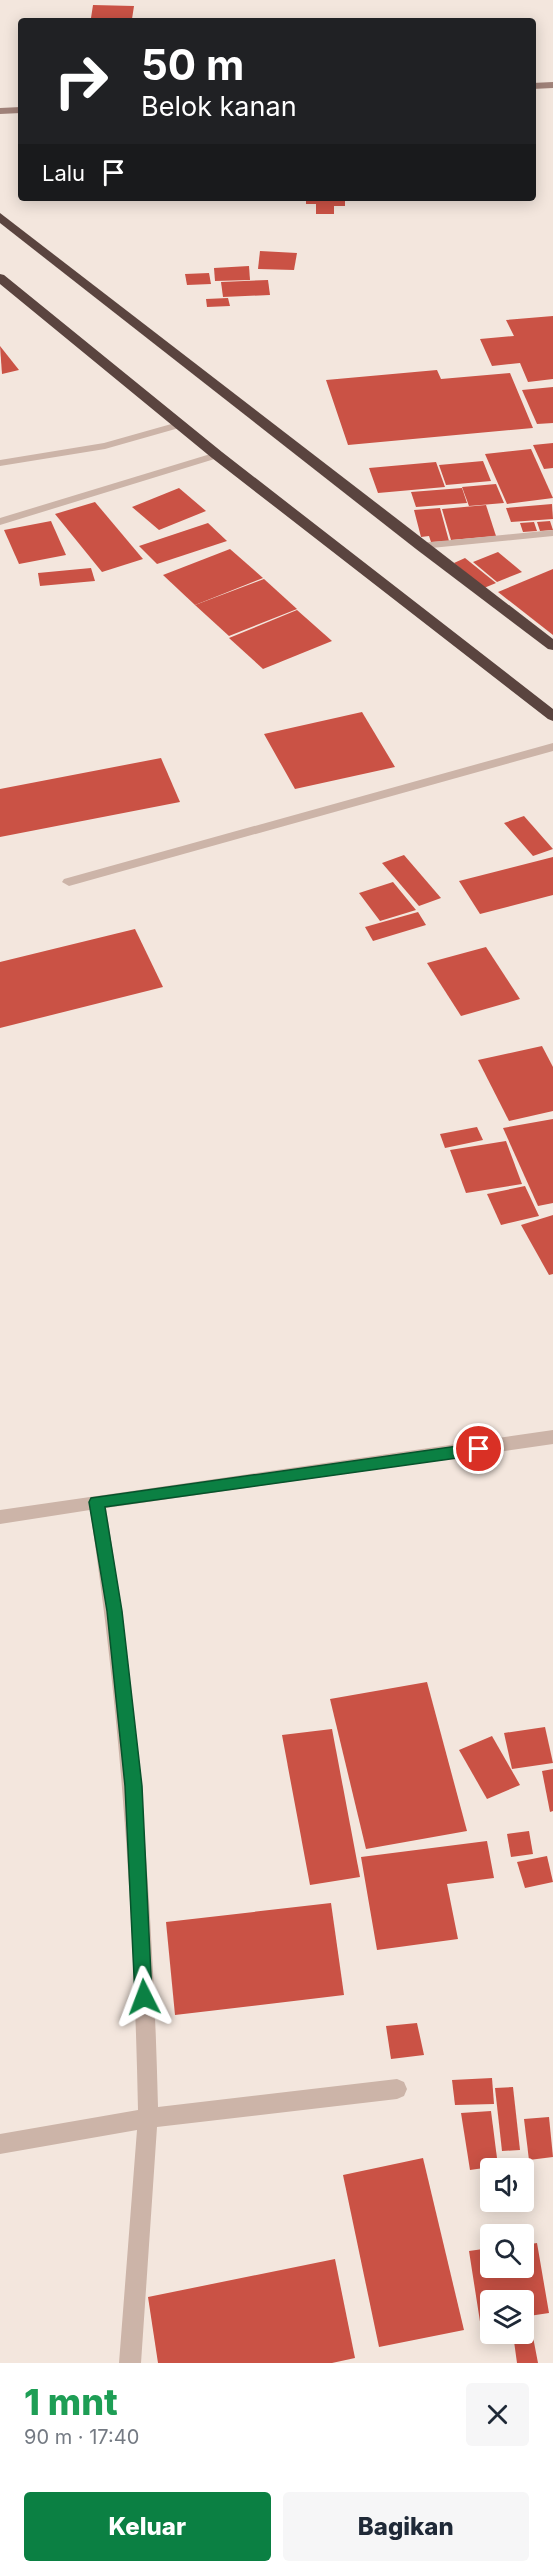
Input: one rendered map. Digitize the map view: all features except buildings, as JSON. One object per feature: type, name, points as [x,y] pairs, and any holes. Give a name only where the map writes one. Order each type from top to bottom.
[{"type":"highway","points":[[0,218],[553,646]]},
{"type":"highway","points":[[0,278],[182,424],[217,455],[553,717]]},
{"type":"street","points":[[536,86],[553,85]]},
{"type":"street","points":[[0,111],[18,110]]},
{"type":"street","points":[[0,463],[105,446],[182,424]]},
{"type":"street","points":[[0,522],[217,455]]},
{"type":"street","points":[[421,546],[553,533]]},
{"type":"street","points":[[69,882],[553,747]]},
{"type":"street","points":[[0,1517],[553,1437]]},
{"type":"street","points":[[97,1502],[114,1611],[133,1786],[148,2118],[130,2363]]},
{"type":"street","points":[[0,2144],[148,2118],[398,2089]]},
{"type":"route","points":[[144,1997],[133,1786],[114,1611],[97,1502],[479,1449]]}]
